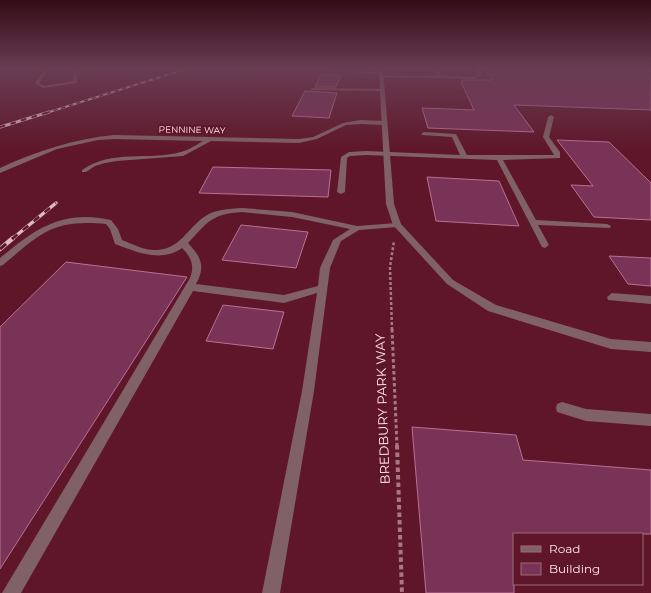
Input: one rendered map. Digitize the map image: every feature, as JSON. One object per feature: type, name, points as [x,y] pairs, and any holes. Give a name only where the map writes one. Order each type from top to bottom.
[{"type":"street","points":[[383,97],[390,204],[397,225],[450,282],[492,308],[611,344],[651,347]]},
{"type":"street","points":[[341,192],[344,157],[358,153],[499,158],[558,157],[557,152],[546,137],[551,117]]},
{"type":"street","name":"PENNINE WAY","points":[[0,171],[52,148],[94,138],[299,141],[315,138],[345,124],[360,122],[385,123]]},
{"type":"street","points":[[424,134],[454,135],[464,156]]},
{"type":"street","points":[[84,171],[88,167],[113,160],[183,154],[210,139]]},
{"type":"street","points":[[499,158],[545,245]]},
{"type":"street","points":[[0,263],[37,232],[51,224],[66,220],[108,222],[114,229],[118,242],[155,253],[169,252],[178,248],[202,221],[212,214],[226,211],[289,214],[357,228],[397,225]]},
{"type":"street","points":[[533,222],[606,226]]},
{"type":"street","points":[[271,593],[308,391],[325,268],[336,240],[357,228]]},
{"type":"street","points":[[11,593],[198,273],[197,261],[183,243]]},
{"type":"street","points":[[190,287],[284,299],[322,288]]},
{"type":"street","points":[[612,297],[651,300]]},
{"type":"street","points":[[562,408],[586,415],[651,420]]},
{"type":"path","name":"BREDBURY PARK WAY","points":[[397,225],[390,266],[402,593]]},
{"type":"building","points":[[302,97],[336,97],[329,118],[292,116]]},
{"type":"building","points":[[468,97],[651,97],[651,110],[514,105],[534,132],[428,128],[422,108],[474,110]]},
{"type":"building","points":[[557,140],[609,142],[651,183],[651,220],[594,217],[571,185],[593,186]]},
{"type":"building","points":[[213,167],[331,170],[328,197],[199,193]]},
{"type":"building","points":[[427,177],[499,181],[519,226],[436,221]]},
{"type":"building","points":[[241,225],[308,232],[296,268],[222,260]]},
{"type":"building","points":[[609,256],[651,258],[651,286],[628,284]]},
{"type":"building","points":[[66,262],[187,277],[0,569],[0,327]]},
{"type":"building","points":[[223,305],[284,312],[273,349],[206,341]]},
{"type":"building","points":[[412,427],[516,435],[523,460],[651,470],[651,534],[513,533],[514,593],[426,593]]},
{"type":"railway","points":[[46,113],[98,97]]},
{"type":"railway","points":[[0,127],[49,112]]},
{"type":"railway","points":[[12,239],[56,203]]},
{"type":"railway","points":[[0,249],[13,238]]}]
